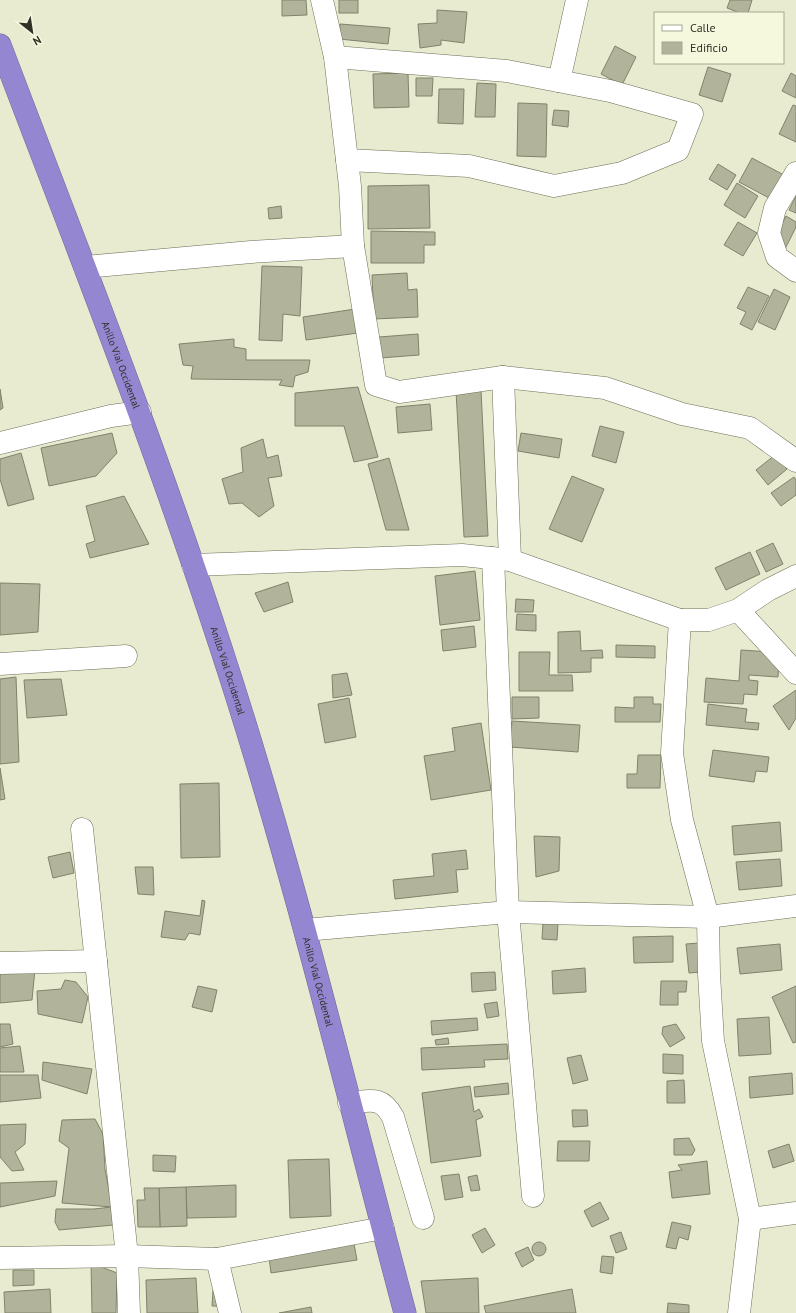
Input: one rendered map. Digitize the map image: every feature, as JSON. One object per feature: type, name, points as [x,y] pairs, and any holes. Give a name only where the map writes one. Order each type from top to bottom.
[{"type":"highway","name":"Anillo Vial Occidental","points":[[0,45],[140,412],[221,649],[264,786],[305,930],[405,1313]]},
{"type":"street","points":[[322,0],[335,57],[347,160],[353,246],[376,385],[399,392],[503,378],[605,388],[682,414],[750,428],[796,461]]},
{"type":"street","points":[[559,81],[576,0]]},
{"type":"street","points":[[335,57],[507,71],[610,91],[692,114],[678,150],[622,173],[554,186],[469,166],[347,160]]},
{"type":"street","points":[[796,173],[776,208],[769,233],[777,258],[796,271]]},
{"type":"street","points":[[85,267],[251,252],[353,246]]},
{"type":"street","points":[[503,378],[502,559],[508,912],[533,1196]]},
{"type":"street","points":[[0,443],[111,416],[140,412]]},
{"type":"street","points":[[193,566],[462,555],[502,559],[680,620],[709,620],[738,610],[768,590],[796,576]]},
{"type":"street","points":[[738,610],[796,673]]},
{"type":"street","points":[[680,620],[672,753],[682,820],[708,917],[709,974],[713,1041],[750,1219],[738,1313]]},
{"type":"street","points":[[0,664],[126,656]]},
{"type":"street","points":[[82,829],[127,1256],[129,1313]]},
{"type":"street","points":[[305,930],[508,912],[708,917],[796,906]]},
{"type":"street","points":[[0,963],[96,961]]},
{"type":"street","points":[[349,1103],[379,1100],[387,1106],[393,1117],[423,1218]]},
{"type":"street","points":[[750,1219],[796,1213]]},
{"type":"street","points":[[0,1258],[127,1256],[217,1260],[382,1228]]},
{"type":"street","points":[[217,1260],[230,1313]]},
{"type":"building","points":[[282,0],[306,0],[307,15],[282,16]]},
{"type":"building","points":[[339,0],[358,0],[358,13],[339,13]]},
{"type":"building","points":[[730,0],[752,0],[748,12],[737,12],[727,8]]},
{"type":"building","points":[[437,10],[467,12],[464,43],[441,40],[441,45],[420,48],[418,24],[437,23]]},
{"type":"building","points":[[340,24],[390,28],[388,44],[339,39]]},
{"type":"building","points":[[615,46],[636,57],[622,85],[601,74]]},
{"type":"building","points":[[708,67],[731,74],[722,102],[699,95]]},
{"type":"building","points":[[408,73],[409,107],[374,108],[373,74]]},
{"type":"building","points":[[791,73],[796,76],[796,98],[782,91]]},
{"type":"building","points":[[416,78],[433,78],[432,96],[416,96]]},
{"type":"building","points":[[477,83],[496,84],[495,117],[475,117]]},
{"type":"building","points":[[439,89],[464,89],[463,124],[438,123]]},
{"type":"building","points":[[518,103],[547,104],[546,157],[517,156]]},
{"type":"building","points":[[793,105],[796,106],[796,142],[779,134]]},
{"type":"building","points":[[554,110],[569,111],[568,127],[552,125]]},
{"type":"building","points":[[752,158],[784,175],[771,199],[739,182]]},
{"type":"building","points":[[718,164],[736,175],[727,190],[709,179]]},
{"type":"building","points":[[737,183],[758,196],[745,218],[724,205]]},
{"type":"building","points":[[429,185],[430,228],[368,229],[368,186]]},
{"type":"building","points":[[796,196],[796,213],[789,210]]},
{"type":"building","points":[[281,206],[282,218],[269,219],[268,208]]},
{"type":"building","points":[[786,216],[796,222],[796,227],[785,249],[772,243]]},
{"type":"building","points":[[738,222],[757,233],[743,256],[724,245]]},
{"type":"building","points":[[371,231],[435,232],[435,245],[424,245],[424,263],[371,263]]},
{"type":"building","points":[[262,266],[302,267],[300,316],[283,314],[282,341],[259,340]]},
{"type":"building","points":[[407,273],[408,290],[417,289],[418,317],[374,319],[372,275]]},
{"type":"building","points":[[748,287],[769,296],[752,330],[740,324],[746,312],[737,308]]},
{"type":"building","points":[[774,289],[790,297],[775,330],[758,322]]},
{"type":"building","points":[[355,309],[358,333],[306,340],[303,317]]},
{"type":"building","points":[[418,334],[419,355],[380,358],[379,337]]},
{"type":"building","points":[[234,339],[234,347],[246,349],[246,360],[310,360],[308,372],[295,376],[293,387],[279,385],[282,380],[191,379],[193,366],[183,365],[179,344]]},
{"type":"building","points":[[358,387],[378,457],[354,462],[344,426],[295,426],[295,393]]},
{"type":"building","points":[[0,389],[3,408],[0,410]]},
{"type":"building","points":[[481,390],[488,536],[464,537],[456,391]]},
{"type":"building","points":[[430,404],[432,430],[398,433],[396,407]]},
{"type":"building","points":[[600,426],[624,432],[616,463],[592,456]]},
{"type":"building","points":[[112,433],[117,453],[96,476],[49,486],[41,448]]},
{"type":"building","points":[[521,433],[562,439],[559,458],[518,451]]},
{"type":"building","points":[[263,439],[267,458],[278,455],[282,476],[268,478],[274,506],[259,517],[242,503],[229,504],[222,479],[243,472],[241,448]]},
{"type":"building","points":[[21,453],[34,499],[8,506],[0,479],[0,459]]},
{"type":"building","points":[[775,455],[787,469],[768,485],[756,470]]},
{"type":"building","points":[[389,458],[409,530],[386,530],[368,464]]},
{"type":"building","points":[[572,476],[604,489],[582,542],[549,529]]},
{"type":"building","points":[[794,477],[796,480],[796,495],[781,506],[771,493]]},
{"type":"building","points":[[124,496],[149,544],[90,558],[86,544],[95,541],[86,506]]},
{"type":"building","points":[[773,543],[783,564],[766,572],[756,551]]},
{"type":"building","points":[[750,552],[760,574],[726,590],[715,568]]},
{"type":"building","points":[[475,571],[480,620],[440,625],[435,576]]},
{"type":"building","points":[[288,582],[293,602],[264,612],[255,593]]},
{"type":"building","points":[[0,583],[40,584],[38,632],[0,635]]},
{"type":"building","points":[[516,599],[534,600],[533,612],[515,612]]},
{"type":"building","points":[[517,614],[536,615],[536,631],[516,630]]},
{"type":"building","points":[[474,626],[476,647],[443,651],[441,630]]},
{"type":"building","points":[[580,631],[581,651],[602,650],[603,658],[591,658],[591,672],[558,673],[558,632]]},
{"type":"building","points":[[616,645],[655,646],[655,658],[616,657]]},
{"type":"building","points":[[741,650],[771,652],[779,662],[778,677],[749,675],[749,680],[758,681],[757,695],[744,694],[743,704],[704,702],[706,678],[739,681]]},
{"type":"building","points":[[519,652],[550,652],[549,675],[572,675],[573,691],[519,691]]},
{"type":"building","points":[[347,673],[352,695],[333,698],[332,675]]},
{"type":"building","points":[[16,677],[19,762],[0,764],[0,679]]},
{"type":"building","points":[[61,679],[67,715],[27,718],[24,680]]},
{"type":"building","points":[[796,690],[796,718],[789,730],[773,706]]},
{"type":"building","points":[[512,697],[539,697],[539,718],[512,719]]},
{"type":"building","points":[[634,697],[653,697],[653,704],[661,704],[660,722],[615,722],[615,707],[634,708]]},
{"type":"building","points":[[349,698],[356,737],[325,743],[318,704]]},
{"type":"building","points":[[708,704],[747,709],[745,722],[759,723],[758,730],[706,725]]},
{"type":"building","points":[[512,721],[580,725],[578,752],[510,747]]},
{"type":"building","points":[[481,723],[491,790],[431,800],[424,756],[455,751],[452,728]]},
{"type":"building","points":[[713,750],[769,757],[767,772],[756,771],[754,782],[709,776]]},
{"type":"building","points":[[638,755],[661,755],[660,788],[627,788],[627,774],[637,774]]},
{"type":"building","points":[[0,768],[5,799],[0,800]]},
{"type":"building","points":[[219,783],[220,857],[181,858],[180,784]]},
{"type":"building","points":[[780,822],[782,851],[734,855],[732,826]]},
{"type":"building","points":[[534,836],[560,837],[559,871],[536,877]]},
{"type":"building","points":[[466,850],[468,869],[456,870],[458,892],[395,899],[393,880],[434,876],[432,854]]},
{"type":"building","points":[[70,852],[74,873],[53,878],[48,857]]},
{"type":"building","points":[[780,859],[782,886],[739,890],[736,862]]},
{"type":"building","points":[[135,867],[153,867],[154,895],[138,894]]},
{"type":"building","points":[[202,900],[205,901],[200,935],[189,933],[185,940],[161,937],[165,911],[200,916]]},
{"type":"building","points":[[543,923],[558,924],[557,940],[542,939]]},
{"type":"building","points":[[673,936],[673,962],[634,963],[633,937]]},
{"type":"building","points":[[699,943],[702,972],[689,973],[686,944]]},
{"type":"building","points":[[780,944],[782,970],[740,974],[737,948]]},
{"type":"building","points":[[585,968],[586,992],[553,994],[552,971]]},
{"type":"building","points":[[35,969],[32,1000],[0,1003],[0,972]]},
{"type":"building","points":[[495,972],[496,990],[472,992],[471,973]]},
{"type":"building","points":[[65,980],[76,982],[88,997],[82,1023],[38,1014],[37,991],[61,989]]},
{"type":"building","points":[[661,981],[687,981],[686,992],[678,992],[678,1005],[660,1005]]},
{"type":"building","points":[[198,986],[217,990],[212,1012],[192,1007]]},
{"type":"building","points":[[796,986],[796,1042],[793,1043],[772,997]]},
{"type":"building","points":[[497,1002],[499,1016],[487,1018],[484,1004]]},
{"type":"building","points":[[769,1017],[771,1054],[739,1056],[737,1019]]},
{"type":"building","points":[[477,1018],[478,1030],[432,1035],[431,1021]]},
{"type":"building","points":[[0,1024],[10,1024],[13,1044],[0,1047]]},
{"type":"building","points":[[676,1024],[685,1038],[670,1047],[662,1034],[663,1027]]},
{"type":"building","points":[[448,1038],[449,1044],[436,1045],[435,1040]]},
{"type":"building","points":[[507,1044],[508,1059],[484,1060],[485,1067],[422,1070],[421,1048]]},
{"type":"building","points":[[20,1046],[24,1072],[0,1072],[0,1048]]},
{"type":"building","points":[[663,1054],[683,1055],[683,1074],[663,1073]]},
{"type":"building","points":[[581,1055],[588,1080],[573,1084],[567,1058]]},
{"type":"building","points":[[43,1062],[92,1069],[87,1094],[42,1080]]},
{"type":"building","points":[[792,1073],[793,1094],[750,1098],[749,1077]]},
{"type":"building","points":[[0,1075],[38,1075],[41,1098],[0,1102]]},
{"type":"building","points":[[684,1080],[685,1103],[667,1103],[667,1081]]},
{"type":"building","points":[[508,1083],[509,1094],[475,1097],[474,1087]]},
{"type":"building","points":[[470,1086],[474,1112],[479,1109],[483,1117],[476,1120],[481,1156],[431,1163],[422,1093]]},
{"type":"building","points":[[572,1110],[587,1110],[588,1126],[573,1127]]},
{"type":"building","points":[[95,1119],[103,1134],[105,1169],[112,1207],[62,1203],[69,1148],[59,1141],[62,1120]]},
{"type":"building","points":[[26,1124],[25,1144],[15,1152],[24,1170],[12,1171],[0,1157],[0,1125]]},
{"type":"building","points":[[689,1138],[695,1150],[692,1155],[674,1155],[674,1139]]},
{"type":"building","points":[[558,1141],[590,1141],[589,1161],[557,1161]]},
{"type":"building","points":[[789,1144],[794,1161],[773,1168],[768,1151]]},
{"type":"building","points":[[153,1155],[176,1156],[175,1172],[153,1171]]},
{"type":"building","points":[[329,1159],[331,1216],[290,1218],[288,1160]]},
{"type":"building","points":[[707,1161],[710,1194],[672,1198],[669,1172],[682,1170],[678,1165]]},
{"type":"building","points":[[459,1174],[463,1197],[445,1200],[441,1176]]},
{"type":"building","points":[[477,1175],[480,1190],[471,1191],[468,1177]]},
{"type":"building","points":[[57,1181],[55,1196],[0,1207],[0,1183]]},
{"type":"building","points":[[236,1185],[236,1217],[187,1218],[186,1187]]},
{"type":"building","points":[[186,1187],[187,1226],[160,1227],[159,1188]]},
{"type":"building","points":[[144,1188],[159,1188],[160,1227],[138,1227],[137,1200],[145,1200]]},
{"type":"building","points":[[600,1202],[609,1219],[592,1227],[584,1211]]},
{"type":"building","points":[[120,1206],[114,1225],[59,1230],[55,1222],[56,1209],[94,1209]]},
{"type":"building","points":[[672,1222],[691,1226],[688,1240],[679,1237],[676,1249],[666,1247]]},
{"type":"building","points":[[485,1228],[495,1245],[482,1253],[472,1235]]},
{"type":"building","points":[[621,1232],[627,1249],[616,1253],[610,1236]]},
{"type":"building","points":[[539,1242],[544,1244],[546,1249],[544,1254],[539,1256],[534,1254],[532,1249],[534,1244]]},
{"type":"building","points":[[354,1244],[357,1260],[271,1273],[269,1257]]},
{"type":"building","points":[[528,1247],[534,1260],[522,1267],[515,1253]]},
{"type":"building","points":[[602,1256],[614,1257],[612,1274],[600,1272]]},
{"type":"building","points":[[91,1263],[117,1273],[116,1313],[92,1313]]},
{"type":"building","points":[[13,1270],[34,1270],[34,1285],[13,1286]]},
{"type":"building","points":[[196,1278],[198,1313],[147,1313],[146,1280]]},
{"type":"building","points":[[478,1278],[479,1313],[426,1313],[421,1281]]},
{"type":"building","points":[[50,1289],[51,1313],[5,1313],[4,1292]]},
{"type":"building","points":[[572,1289],[576,1313],[486,1313],[484,1306]]},
{"type":"building","points":[[213,1290],[223,1291],[223,1306],[212,1306]]},
{"type":"building","points":[[668,1303],[689,1305],[689,1313],[667,1313]]},
{"type":"building","points":[[311,1307],[312,1313],[279,1313]]}]
